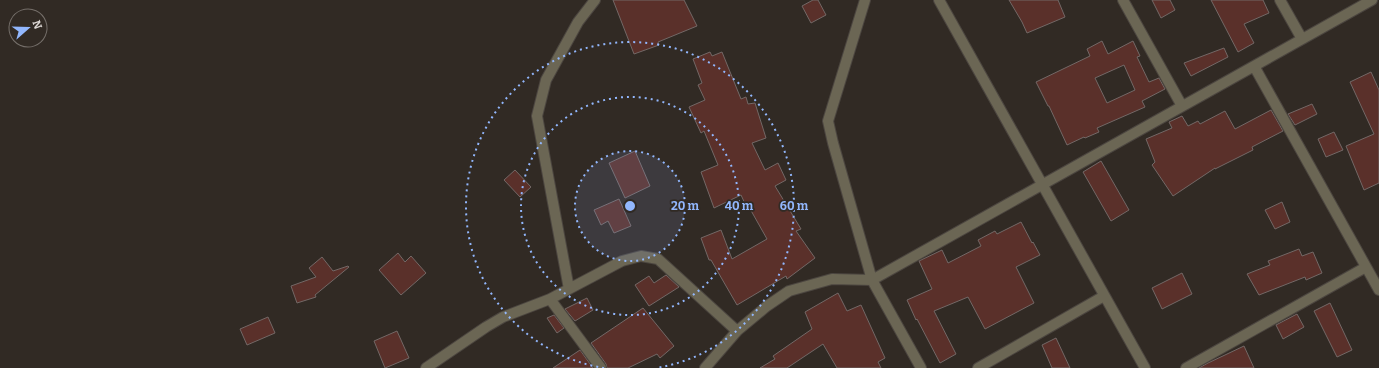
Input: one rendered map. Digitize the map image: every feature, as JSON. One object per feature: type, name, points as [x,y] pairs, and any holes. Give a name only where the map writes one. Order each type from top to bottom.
[{"type":"street","points":[[569,289],[537,116],[546,80],[578,22],[595,0]]},
{"type":"street","points":[[865,0],[828,121],[872,280],[921,368]]},
{"type":"street","points":[[940,0],[1145,368]]},
{"type":"street","points":[[1123,0],[1182,106]]},
{"type":"street","points":[[1280,0],[1302,39]]},
{"type":"street","points":[[705,368],[737,331],[767,306],[790,291],[832,279],[872,280],[1372,0]]},
{"type":"street","points":[[1254,66],[1379,290]]},
{"type":"street","points":[[426,368],[503,317],[550,299],[622,261],[641,256],[658,259],[737,331]]},
{"type":"street","points":[[1186,368],[1366,267]]},
{"type":"street","points":[[978,368],[1104,296]]},
{"type":"street","points":[[550,299],[601,368]]},
{"type":"building","points":[[613,0],[684,0],[697,26],[658,42],[659,45],[634,54]]},
{"type":"building","points":[[813,0],[818,0],[826,15],[811,23],[802,6]]},
{"type":"building","points":[[1009,0],[1058,0],[1065,17],[1027,33]]},
{"type":"building","points":[[1152,0],[1170,0],[1175,10],[1161,18]]},
{"type":"building","points":[[1211,0],[1263,0],[1269,13],[1244,24],[1254,43],[1238,52]]},
{"type":"building","points":[[1102,41],[1108,54],[1133,41],[1140,56],[1137,57],[1149,82],[1159,78],[1165,89],[1142,101],[1145,107],[1097,128],[1099,132],[1067,145],[1036,82],[1090,56],[1087,49]],"holes":[[[1124,65],[1135,90],[1107,103],[1095,78]]]},
{"type":"building","points":[[1224,48],[1228,57],[1191,76],[1184,63]]},
{"type":"building","points":[[710,52],[712,56],[722,52],[741,99],[746,97],[748,104],[755,103],[766,138],[752,143],[765,170],[778,163],[786,180],[775,186],[801,229],[796,231],[815,258],[787,279],[786,276],[737,305],[711,260],[709,260],[701,238],[721,230],[732,259],[767,239],[749,207],[747,208],[741,195],[714,208],[701,172],[718,165],[704,131],[701,133],[689,107],[705,100],[698,85],[702,83],[693,59]]},
{"type":"building","points":[[1371,72],[1379,90],[1379,183],[1364,190],[1346,146],[1374,134],[1350,82]]},
{"type":"building","points":[[1312,104],[1317,114],[1295,125],[1288,114]]},
{"type":"building","points":[[1271,110],[1283,131],[1252,147],[1253,150],[1215,168],[1173,196],[1152,165],[1155,162],[1146,139],[1172,128],[1169,122],[1182,116],[1188,126],[1198,121],[1200,124],[1225,111],[1235,129]]},
{"type":"building","points":[[1334,132],[1343,150],[1326,157],[1318,139]]},
{"type":"building","points":[[635,151],[650,186],[625,198],[609,163]]},
{"type":"building","points":[[1101,161],[1129,210],[1111,221],[1083,172]]},
{"type":"building","points":[[515,170],[531,187],[520,197],[504,180]]},
{"type":"building","points":[[619,199],[631,226],[614,233],[608,221],[601,225],[594,210]]},
{"type":"building","points":[[1282,202],[1290,222],[1275,229],[1265,210]]},
{"type":"building","points":[[1021,222],[1040,255],[1016,267],[1034,303],[985,329],[968,297],[934,311],[956,354],[940,363],[917,319],[916,320],[907,300],[932,289],[919,261],[942,250],[948,263],[981,246],[978,240],[995,231],[997,234]]},
{"type":"building","points":[[1299,249],[1302,256],[1313,252],[1322,273],[1306,280],[1305,277],[1259,295],[1247,274],[1270,265],[1268,261]]},
{"type":"building","points":[[398,253],[405,262],[411,256],[426,273],[401,295],[379,270]]},
{"type":"building","points":[[322,257],[333,271],[348,266],[349,267],[315,295],[316,297],[297,303],[291,286],[316,277],[309,268]]},
{"type":"building","points":[[1182,273],[1192,294],[1162,309],[1152,288]]},
{"type":"building","points":[[666,275],[679,287],[649,306],[635,285],[649,276],[654,283]]},
{"type":"building","points":[[838,293],[847,311],[861,305],[885,358],[878,362],[881,368],[837,368],[823,344],[787,368],[760,368],[775,359],[773,356],[812,329],[805,312]]},
{"type":"building","points":[[587,298],[593,310],[575,321],[565,309]]},
{"type":"building","points":[[1330,303],[1352,350],[1337,357],[1314,311]]},
{"type":"building","points":[[643,308],[674,346],[660,358],[657,354],[628,368],[607,368],[606,364],[591,343]]},
{"type":"building","points":[[1297,314],[1304,327],[1283,339],[1276,325]]},
{"type":"building","points":[[554,315],[564,328],[557,333],[547,318]]},
{"type":"building","points":[[268,317],[275,333],[247,345],[240,329]]},
{"type":"building","points":[[397,331],[409,358],[385,368],[374,341]]},
{"type":"building","points":[[1056,338],[1070,368],[1052,368],[1042,345]]},
{"type":"building","points":[[1244,346],[1254,368],[1199,368],[1208,363]]},
{"type":"building","points":[[580,350],[593,368],[553,368]]}]
